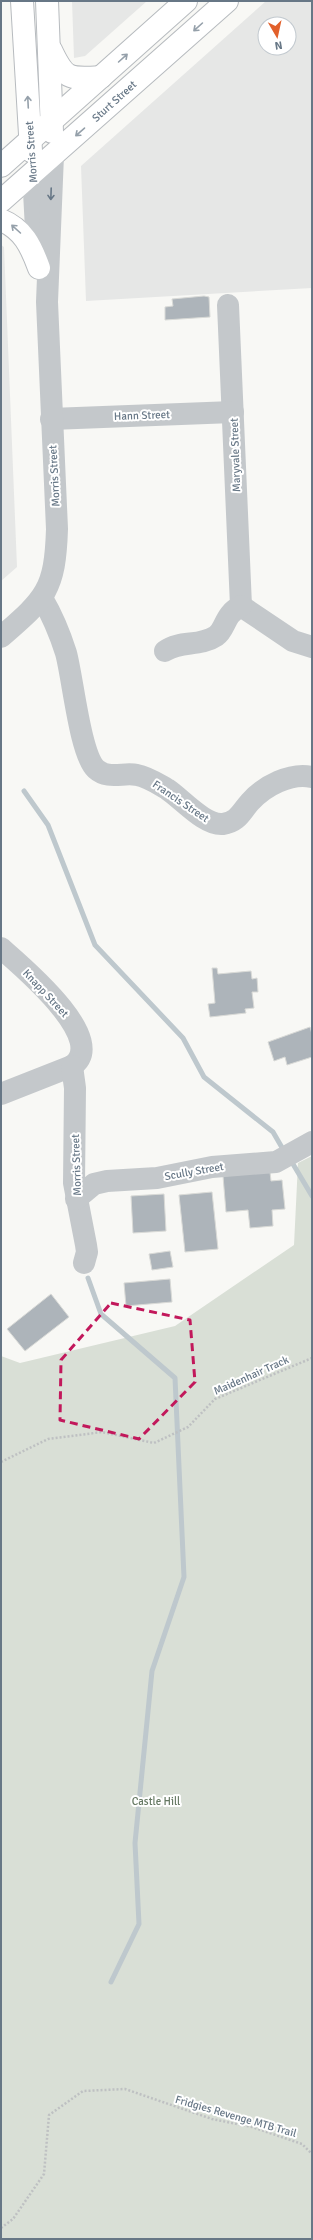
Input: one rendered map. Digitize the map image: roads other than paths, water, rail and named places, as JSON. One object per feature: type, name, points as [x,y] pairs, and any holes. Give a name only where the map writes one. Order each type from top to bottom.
[{"type":"main road","name":"Morris Street","points":[[22,1],[33,173]]},
{"type":"main road","name":"Morris Street","points":[[47,1],[53,156]]},
{"type":"main road","points":[[1,166],[186,1]]},
{"type":"main road","name":"Sturt Street","points":[[1,201],[227,1]]},
{"type":"main road","points":[[49,45],[60,69],[65,74],[78,78],[101,77]]},
{"type":"main road","points":[[1,220],[10,224],[25,238],[39,268]]},
{"type":"street","name":"Morris Street","points":[[1,637],[42,598],[51,580],[56,556],[57,529],[47,302],[53,156]]},
{"type":"street","name":"Morris Street","points":[[33,173],[39,268],[47,302]]},
{"type":"street","name":"Maryvale Street","points":[[228,305],[241,606]]},
{"type":"street","name":"Hann Street","points":[[51,419],[233,412]]},
{"type":"street","name":"Francis Street","points":[[42,598],[50,612],[65,651],[84,747],[93,766],[100,772],[111,775],[133,774],[145,778],[173,793],[206,819],[218,824],[229,822],[238,817],[250,802],[269,787],[298,776],[312,777]]},
{"type":"street","points":[[165,651],[176,645],[198,642],[215,637],[229,614],[241,606],[293,641],[312,647]]},
{"type":"street","name":"Knapp Street","points":[[1,948],[54,998],[71,1020],[78,1035],[81,1051],[79,1059],[72,1066]]},
{"type":"street","name":"Morris Street","points":[[72,1066],[75,1088],[74,1156],[76,1198],[87,1252],[84,1263]]},
{"type":"street","points":[[1,1094],[72,1066]]},
{"type":"street","name":"Scully Street","points":[[76,1198],[94,1184],[108,1181],[157,1178],[212,1167],[272,1163],[298,1151]]},
{"type":"street","points":[[74,1156],[89,1176],[108,1181]]},
{"type":"waterway","points":[[24,791],[48,825],[95,945],[183,1038],[204,1077],[273,1132],[284,1151]]},
{"type":"waterway","points":[[290,1159],[312,1196]]},
{"type":"waterway","points":[[88,1278],[101,1314],[175,1378],[184,1577],[152,1671],[135,1843],[139,1924],[111,1982]]},
{"type":"park label","name":"Castle Hill","points":[[156,1801]]}]
